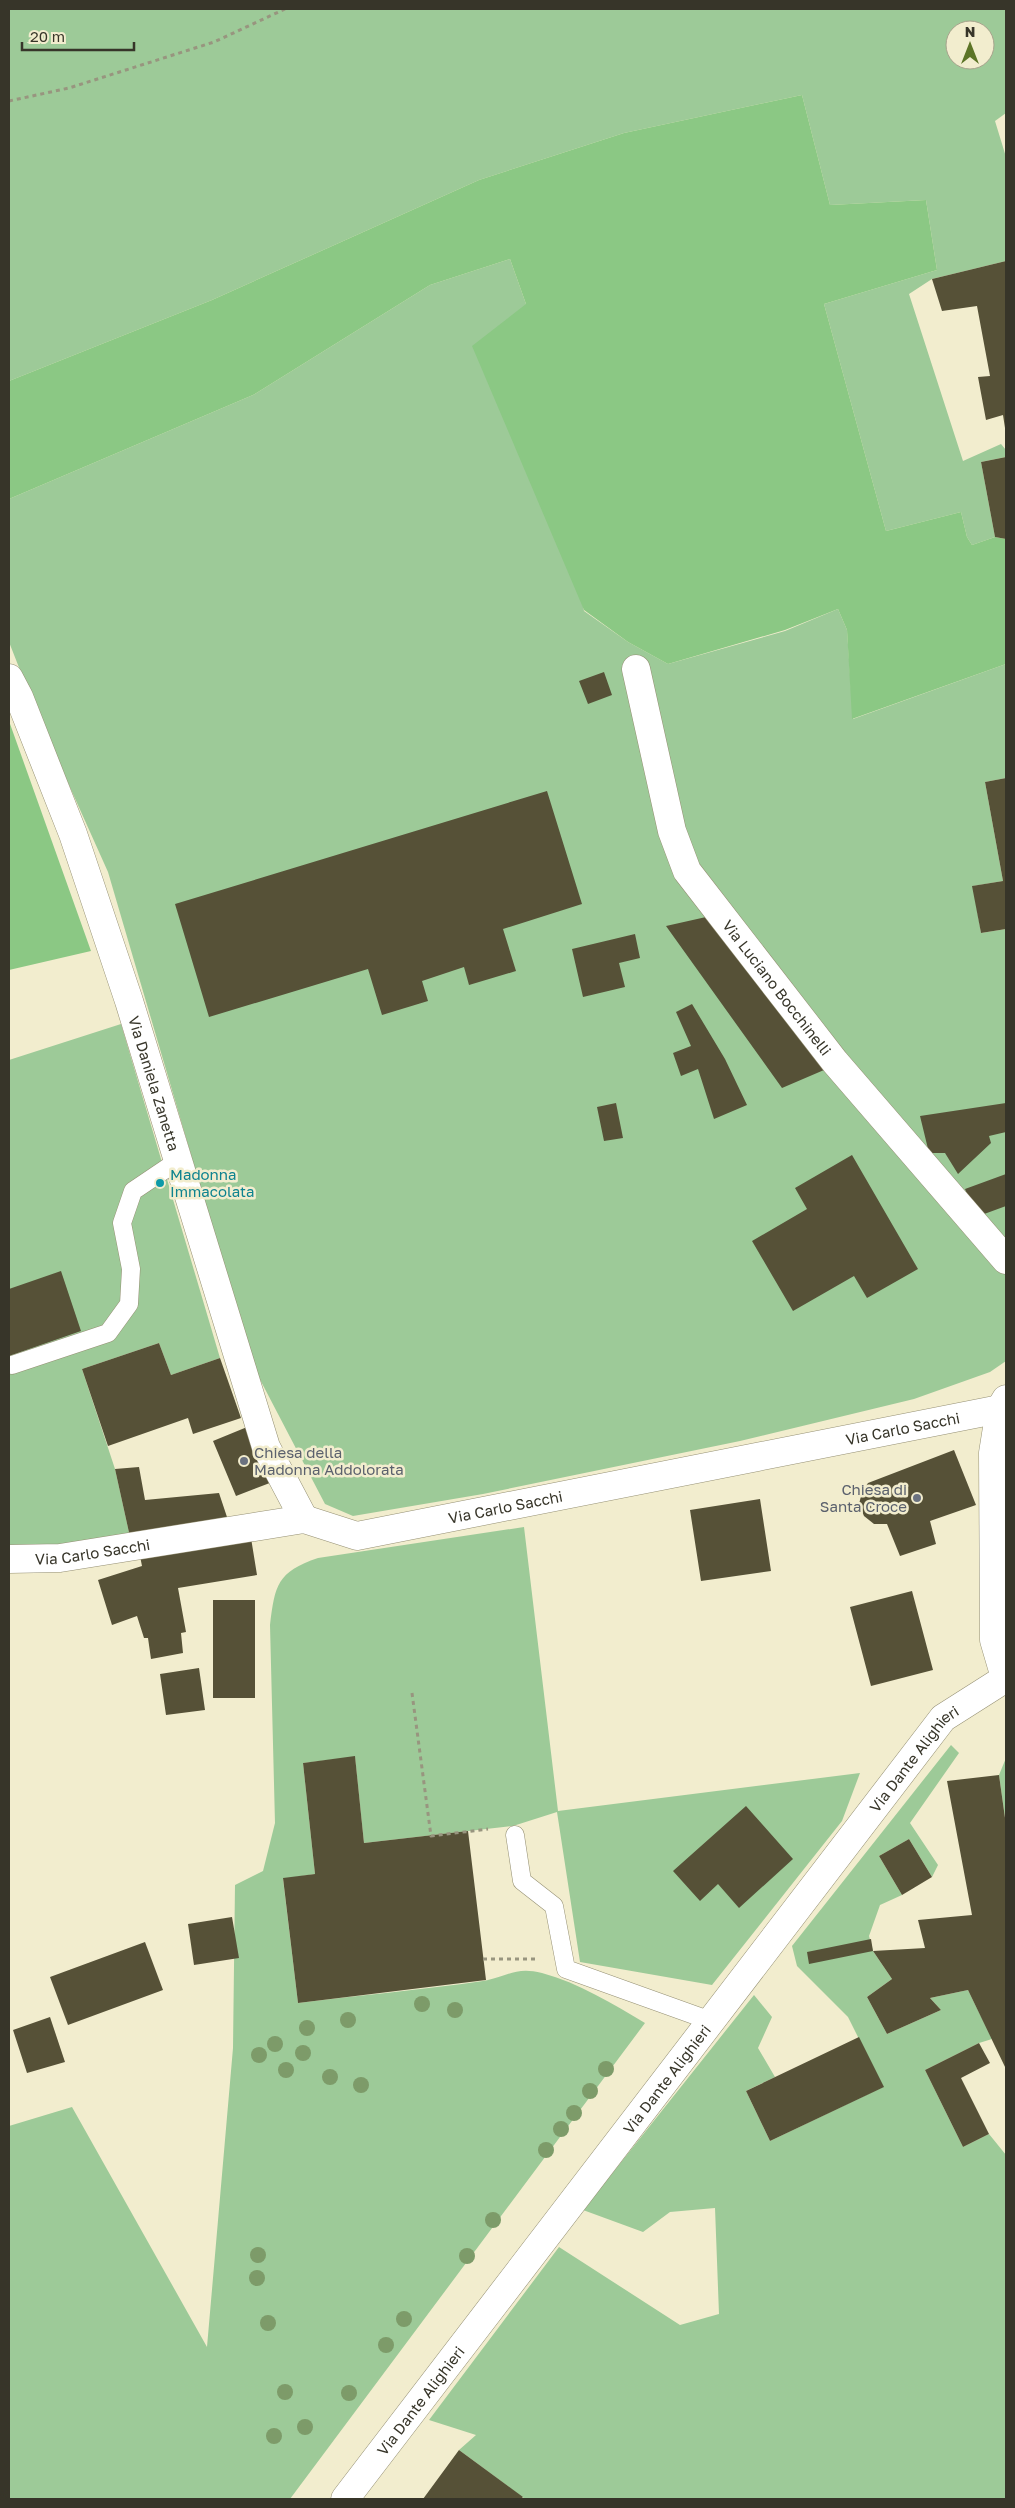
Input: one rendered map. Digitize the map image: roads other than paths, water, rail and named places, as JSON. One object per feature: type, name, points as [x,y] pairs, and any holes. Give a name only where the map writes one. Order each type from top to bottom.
[{"type":"street","name":"Via Luciano Bocchinelli","points":[[636,669],[672,831],[687,871],[835,1062],[1006,1260]]},
{"type":"street","name":"Via Daniela Zanetta","points":[[9,678],[19,697],[72,834],[130,1001],[266,1447],[304,1520]]},
{"type":"street","name":"Via Carlo Sacchi","points":[[9,1559],[60,1558],[304,1520],[357,1536],[1003,1404]]},
{"type":"street","points":[[1003,1404],[993,1453],[994,1640],[1006,1679]]},
{"type":"street","name":"Via Dante Alighieri","points":[[345,2499],[943,1718],[1006,1679]]},
{"type":"lane","points":[[12,1365],[108,1333],[129,1304],[131,1269],[122,1222],[133,1191],[179,1160]]},
{"type":"lane","points":[[515,1835],[522,1882],[554,1906],[566,1969],[711,2021]]},
{"type":"place","name":"Madonna Immacolata","points":[[160,1183]]},
{"type":"place","name":"Chiesa della Madonna Addolorata","points":[[244,1461]]},
{"type":"place","name":"Chiesa di Santa Croce","points":[[917,1498]]}]
